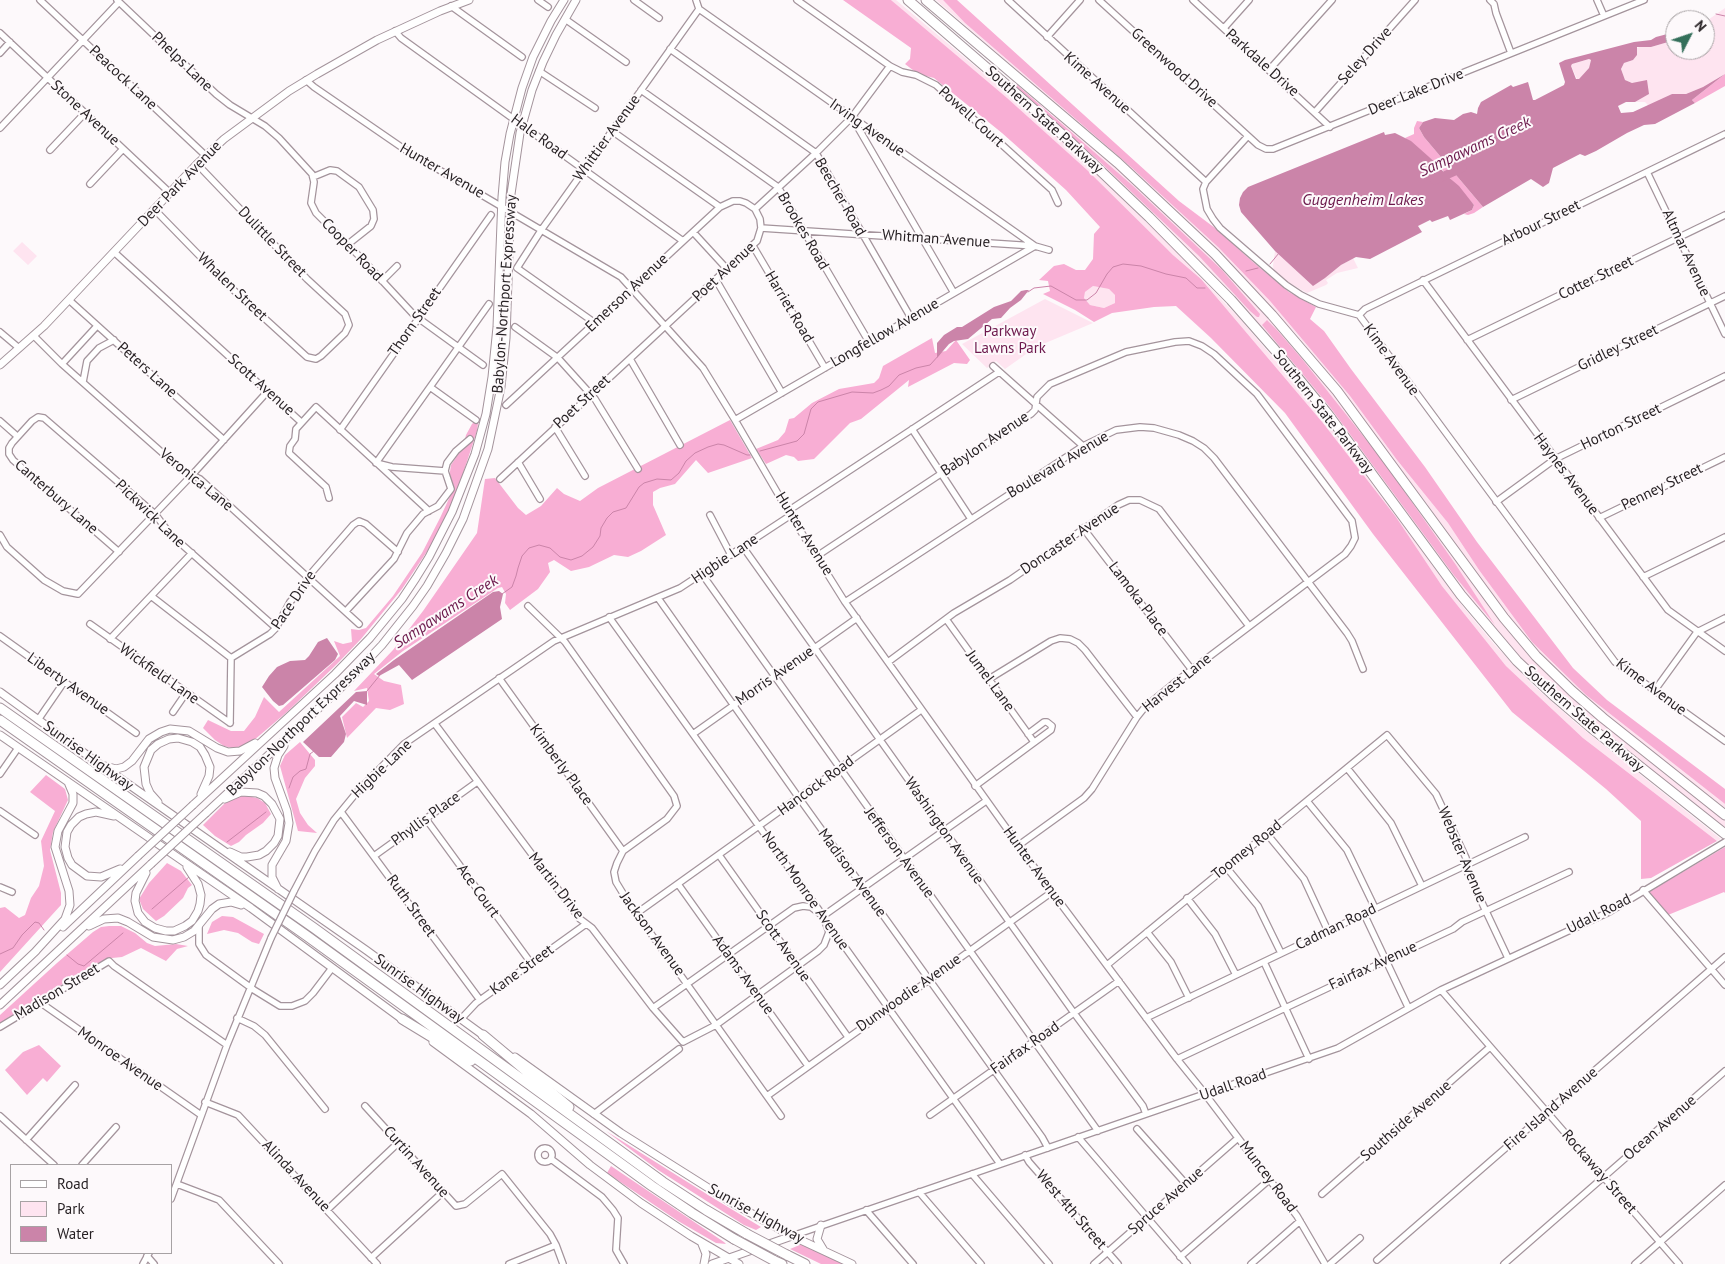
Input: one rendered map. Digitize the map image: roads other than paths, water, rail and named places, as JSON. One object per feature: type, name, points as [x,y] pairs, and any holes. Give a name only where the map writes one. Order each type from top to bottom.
[{"type":"highway","name":"Southern State Parkway","points":[[908,0],[997,76],[1071,143],[1161,229],[1236,306],[1322,407],[1468,604],[1517,661],[1553,696],[1725,834]]},
{"type":"highway","name":"Southern State Parkway","points":[[926,0],[1094,141],[1156,196],[1209,248],[1272,315],[1342,398],[1496,608],[1532,652],[1580,699],[1725,815]]},
{"type":"highway","name":"Sunrise Highway","points":[[0,708],[300,918],[684,1196],[747,1234],[805,1264]]},
{"type":"highway","name":"Sunrise Highway","points":[[0,720],[308,936],[666,1196],[734,1238],[778,1262]]},
{"type":"highway","points":[[402,1019],[527,1095]]},
{"type":"highway","points":[[483,1035],[572,1109],[599,1135]]},
{"type":"main road","name":"Deer Park Avenue","points":[[0,365],[34,336],[205,155],[252,118],[306,80],[370,43],[451,6],[469,0]]},
{"type":"main road","name":"Babylon-Northport Expressway","points":[[0,985],[344,665],[379,628],[402,599],[423,567],[455,507],[471,466],[483,426],[492,377],[497,327],[505,162],[513,118],[533,57],[564,0]]},
{"type":"main road","name":"Babylon-Northport Expressway","points":[[0,1005],[306,721],[370,659],[406,616],[440,564],[468,507],[488,449],[501,387],[505,350],[513,171],[522,124],[539,71],[576,0]]},
{"type":"main road","name":"Sunrise Highway","points":[[0,692],[627,1137],[729,1201],[792,1236],[852,1264]]},
{"type":"main road","points":[[279,891],[272,877],[271,868],[286,841],[289,822],[275,778],[275,765],[279,752],[306,721]]},
{"type":"main road","points":[[98,763],[110,768],[124,767],[132,761],[149,739],[170,729],[189,731],[217,748],[232,752],[248,748],[272,732]]},
{"type":"main road","name":"Sunrise Highway","points":[[0,735],[180,859]]},
{"type":"main road","points":[[171,815],[150,793],[144,775],[144,762],[148,754],[154,747],[165,740],[178,738],[192,742],[202,750],[207,758],[210,767],[208,780],[193,805]]},
{"type":"main road","points":[[34,953],[64,919],[70,905],[69,891],[56,847],[58,831],[73,803],[73,794],[66,780]]},
{"type":"main road","points":[[213,844],[241,857],[259,855],[266,852],[274,843],[280,824],[279,815],[272,804],[264,796],[256,793],[241,792],[214,806]]},
{"type":"main road","points":[[127,822],[103,813],[86,814],[79,817],[71,825],[66,835],[65,847],[72,865],[86,876],[104,877],[129,864]]},
{"type":"main road","points":[[151,864],[137,889],[135,901],[137,909],[142,919],[151,926],[162,930],[174,930],[192,921],[198,911],[201,900],[200,887],[196,878],[180,859]]},
{"type":"main road","points":[[180,859],[251,908],[531,1114],[620,1188],[700,1242],[739,1264]]},
{"type":"main road","points":[[76,934],[97,921],[111,917],[122,919],[149,936],[165,940],[184,937],[199,927],[214,907],[222,903],[230,902],[251,908]]},
{"type":"main road","points":[[821,1225],[817,1240],[827,1253]]},
{"type":"main road","name":"Udall Road","points":[[712,1264],[792,1236]]},
{"type":"main road","points":[[700,1242],[706,1254],[704,1264]]},
{"type":"street","name":"Peacock Lane","points":[[40,0],[205,155]]},
{"type":"street","points":[[538,0],[548,7]]},
{"type":"street","points":[[634,0],[659,18]]},
{"type":"street","points":[[696,0],[699,10]]},
{"type":"street","name":"Powell Court","points":[[796,0],[890,66],[902,72],[916,75],[936,85],[1052,190],[1058,203]]},
{"type":"street","name":"Kime Avenue","points":[[1008,0],[1206,182],[1203,189],[1204,197],[1213,219],[1220,228],[1286,285],[1319,304],[1359,315],[1615,662],[1725,741]]},
{"type":"street","points":[[1047,37],[1080,0]]},
{"type":"street","name":"Greenwood Drive","points":[[1099,0],[1248,136]]},
{"type":"street","name":"Parkdale Drive","points":[[1193,0],[1330,127]]},
{"type":"street","points":[[1224,28],[1249,0]]},
{"type":"street","points":[[1269,70],[1332,0]]},
{"type":"street","name":"Seley Drive","points":[[1315,112],[1415,0]]},
{"type":"street","points":[[1597,0],[1604,16]]},
{"type":"street","name":"Deer Lake Drive","points":[[1248,136],[1258,145],[1266,149],[1273,149],[1644,0]]},
{"type":"street","points":[[0,128],[118,1]]},
{"type":"street","name":"Phelps Lane","points":[[118,1],[216,94],[252,118]]},
{"type":"street","points":[[1494,1],[1496,13],[1511,53]]},
{"type":"street","points":[[451,6],[522,57]]},
{"type":"street","name":"Whittier Avenue","points":[[595,323],[517,268],[542,229],[699,10]]},
{"type":"street","name":"Irving Avenue","points":[[699,10],[1035,246]]},
{"type":"street","points":[[565,19],[626,62]]},
{"type":"street","name":"Hale Road","points":[[395,31],[399,37],[683,241]]},
{"type":"street","name":"Stone Avenue","points":[[0,33],[170,192]]},
{"type":"street","points":[[0,53],[10,42]]},
{"type":"street","name":"Beecher Road","points":[[670,49],[816,153],[911,318]]},
{"type":"street","points":[[612,131],[720,207],[733,201],[740,201],[755,209],[852,117],[890,66]]},
{"type":"street","points":[[539,71],[594,108]]},
{"type":"street","name":"Hunter Avenue","points":[[306,80],[314,88],[406,151],[621,277],[665,326],[702,368],[845,602],[1052,892],[1177,1060],[1205,1094]]},
{"type":"street","name":"Brookes Road","points":[[641,90],[778,187],[869,342]]},
{"type":"street","points":[[50,150],[85,113]]},
{"type":"street","points":[[852,117],[954,293]]},
{"type":"street","points":[[252,118],[276,134],[313,177],[330,170],[337,171],[358,187],[373,210],[374,219],[372,224],[347,246]]},
{"type":"street","name":"Arbour Street","points":[[1359,315],[1365,309],[1423,280],[1725,134]]},
{"type":"street","points":[[1206,182],[1248,136]]},
{"type":"street","points":[[90,184],[123,148]]},
{"type":"street","name":"Dulittle Street","points":[[197,164],[307,279],[334,302],[348,320],[349,325],[346,331],[323,355],[314,359]]},
{"type":"street","name":"Altmar Avenue","points":[[1647,172],[1725,334]]},
{"type":"street","name":"Cooper Road","points":[[313,177],[311,200],[313,208],[347,246],[418,318],[483,364]]},
{"type":"street","name":"Emerson Avenue","points":[[506,405],[720,207]]},
{"type":"street","name":"Whalen Street","points":[[154,209],[228,285],[304,354],[314,359]]},
{"type":"street","name":"Poet Avenue","points":[[665,326],[753,246],[760,237],[760,219],[755,209]]},
{"type":"street","name":"Thorn Street","points":[[340,430],[491,215]]},
{"type":"street","name":"Cotter Street","points":[[1467,340],[1725,215]]},
{"type":"street","name":"Whitman Avenue","points":[[761,228],[1035,246],[1050,250]]},
{"type":"street","points":[[693,232],[727,269]]},
{"type":"street","name":"Harriet Road","points":[[753,246],[825,368]]},
{"type":"street","name":"Longfellow Avenue","points":[[735,420],[1035,246]]},
{"type":"street","name":"Scott Avenue","points":[[114,252],[301,422],[316,407],[429,511]]},
{"type":"street","points":[[382,281],[397,266]]},
{"type":"street","points":[[716,280],[782,393]]},
{"type":"street","name":"Haynes Avenue","points":[[1423,280],[1510,400],[1668,610],[1725,651]]},
{"type":"street","name":"Gridley Street","points":[[1510,400],[1725,296]]},
{"type":"street","name":"Peters Lane","points":[[69,300],[224,440]]},
{"type":"street","points":[[445,471],[392,468],[376,463],[488,304]]},
{"type":"street","points":[[62,364],[97,326]]},
{"type":"street","name":"Poet Street","points":[[500,479],[665,326]]},
{"type":"street","points":[[515,327],[558,358],[591,394],[638,470]]},
{"type":"street","points":[[0,332],[19,348]]},
{"type":"street","name":"Veronica Lane","points":[[34,336],[62,364],[184,472],[200,479],[358,624]]},
{"type":"street","points":[[83,382],[87,361],[99,348],[114,340]]},
{"type":"street","name":"Babylon Avenue","points":[[817,556],[1031,414],[1035,410],[1038,397],[1050,384],[1126,352],[1189,341],[1202,346],[1214,354],[1257,394],[1352,521],[1355,538]]},
{"type":"street","points":[[630,359],[680,445]]},
{"type":"street","points":[[993,366],[1083,446]]},
{"type":"street","name":"Higbie Lane","points":[[172,1196],[226,1045],[271,938],[294,892],[319,843],[341,812],[357,792],[401,747],[560,637],[680,588],[912,429],[999,372]]},
{"type":"street","name":"Horton Street","points":[[1496,502],[1555,459],[1725,376]]},
{"type":"street","points":[[430,387],[476,420]]},
{"type":"street","points":[[0,535],[7,547],[44,580],[63,591],[78,594],[192,475],[268,392]]},
{"type":"street","name":"Pickwick Lane","points":[[17,436],[32,421],[38,417],[44,418],[155,514],[170,534],[276,628]]},
{"type":"street","points":[[0,421],[17,436]]},
{"type":"street","points":[[301,422],[296,429],[295,439],[290,446],[289,453],[326,487],[329,498]]},
{"type":"street","points":[[555,427],[585,476]]},
{"type":"street","name":"Boulevard Avenue","points":[[845,602],[1083,446],[1116,430],[1140,427],[1161,429],[1179,434],[1204,448],[1224,470],[1352,641],[1362,669]]},
{"type":"street","points":[[912,429],[971,519]]},
{"type":"street","name":"Canterbury Lane","points":[[17,436],[9,448],[9,454],[13,460],[119,552]]},
{"type":"street","points":[[346,612],[394,559],[407,533],[423,514],[438,506],[451,490],[445,471],[450,458],[470,438]]},
{"type":"street","name":"Penney Street","points":[[1599,518],[1725,457]]},
{"type":"street","points":[[518,462],[540,499]]},
{"type":"street","name":"Doncaster Avenue","points":[[888,662],[946,619],[1010,580],[1118,504],[1129,500],[1140,500],[1160,509],[1249,626]]},
{"type":"street","points":[[710,515],[730,555]]},
{"type":"street","name":"Pace Drive","points":[[231,658],[270,634],[276,628],[290,602],[304,586],[313,570],[359,521],[366,524],[398,552]]},
{"type":"street","name":"Lamoka Place","points":[[1083,528],[1192,670]]},
{"type":"street","points":[[1643,577],[1725,537]]},
{"type":"street","name":"Harvest Lane","points":[[1019,845],[1084,798],[1092,789],[1145,707],[1345,554],[1355,538]]},
{"type":"street","name":"Washington Avenue","points":[[742,547],[1146,1114]]},
{"type":"street","points":[[110,639],[192,553]]},
{"type":"street","name":"Jefferson Avenue","points":[[702,574],[1098,1130]]},
{"type":"street","points":[[151,596],[231,658]]},
{"type":"street","name":"Madison Avenue","points":[[658,598],[1048,1148]]},
{"type":"street","points":[[528,606],[564,642],[669,787],[677,806],[667,819],[622,851]]},
{"type":"street","name":"North Monroe Avenue","points":[[610,617],[1000,1164]]},
{"type":"street","name":"Morris Avenue","points":[[693,734],[857,618]]},
{"type":"street","points":[[1655,690],[1697,632],[1725,618]]},
{"type":"street","name":"Jumel Lane","points":[[946,619],[1034,742]]},
{"type":"street","name":"Wickfield Lane","points":[[90,624],[230,723],[231,658]]},
{"type":"street","name":"Liberty Avenue","points":[[0,636],[136,733]]},
{"type":"street","points":[[989,679],[1051,641],[1060,638],[1070,639],[1078,643],[1137,717]]},
{"type":"street","name":"Kimberly Place","points":[[499,678],[622,851]]},
{"type":"street","points":[[38,720],[64,682]]},
{"type":"street","points":[[173,712],[186,693]]},
{"type":"street","name":"Hancock Road","points":[[637,913],[921,710]]},
{"type":"street","points":[[975,786],[1051,730],[1050,723],[1044,722],[1028,734]]},
{"type":"street","name":"Martin Drive","points":[[434,724],[580,919],[592,928],[653,1008],[684,1043],[716,1025]]},
{"type":"street","name":"Toomey Road","points":[[1107,966],[1187,898],[1387,735]]},
{"type":"street","name":"Webster Avenue","points":[[1387,735],[1436,794],[1466,858],[1466,871],[1508,958]]},
{"type":"street","points":[[0,774],[18,748]]},
{"type":"street","points":[[1347,768],[1391,823],[1422,886]]},
{"type":"street","name":"Phyllis Place","points":[[374,856],[477,782]]},
{"type":"street","points":[[823,916],[986,801]]},
{"type":"street","points":[[1307,801],[1348,850],[1375,908]]},
{"type":"street","points":[[0,811],[35,836]]},
{"type":"street","name":"Ruth Street","points":[[341,812],[480,1000]]},
{"type":"street","name":"Ace Court","points":[[426,819],[531,963]]},
{"type":"street","points":[[1267,834],[1304,879],[1328,931]]},
{"type":"street","name":"Cadman Road","points":[[1146,1018],[1525,837]]},
{"type":"street","name":"Udall Road","points":[[792,1236],[1338,1048],[1441,990],[1609,912],[1725,842]]},
{"type":"street","name":"Jackson Avenue","points":[[622,851],[614,872],[616,882],[781,1116]]},
{"type":"street","name":"Scott Avenue","points":[[719,855],[848,1037]]},
{"type":"street","points":[[1226,867],[1258,906],[1282,953]]},
{"type":"street","name":"Fairfax Avenue","points":[[1177,1060],[1569,872]]},
{"type":"street","name":"Adams Avenue","points":[[678,884],[808,1066]]},
{"type":"street","points":[[0,888],[12,892]]},
{"type":"street","points":[[1644,890],[1725,985]]},
{"type":"street","name":"Dunwoodie Avenue","points":[[767,1096],[1052,892]]},
{"type":"street","points":[[1187,898],[1215,934],[1236,975]]},
{"type":"street","points":[[653,1008],[794,908],[811,907],[823,916],[829,932],[824,945],[716,1025]]},
{"type":"street","points":[[1364,914],[1408,1007]]},
{"type":"street","name":"Kane Street","points":[[461,1019],[480,1000],[586,924]]},
{"type":"street","points":[[199,927],[198,940],[202,949],[211,959],[277,1005],[292,1006],[302,1002],[310,996],[332,968]]},
{"type":"street","points":[[1147,932],[1171,962],[1189,998]]},
{"type":"street","name":"Fire Island Avenue","points":[[1378,1260],[1725,957]]},
{"type":"street","name":"Madison Street","points":[[0,1027],[109,961],[226,1045]]},
{"type":"street","points":[[1264,962],[1309,1059]]},
{"type":"street","name":"Fairfax Road","points":[[930,1115],[1119,981]]},
{"type":"street","name":"Rockaway Street","points":[[1441,990],[1679,1264]]},
{"type":"street","name":"Monroe Avenue","points":[[40,1002],[201,1115]]},
{"type":"street","points":[[237,1018],[254,1026],[265,1035],[325,1109]]},
{"type":"street","name":"Southside Avenue","points":[[1322,1194],[1490,1047]]},
{"type":"street","points":[[594,1114],[679,1049]]},
{"type":"street","name":"Ocean Avenue","points":[[1504,1264],[1725,1071]]},
{"type":"street","points":[[26,1140],[76,1085]]},
{"type":"street","name":"Muncey Road","points":[[1205,1094],[1300,1221],[1325,1264]]},
{"type":"street","name":"Alinda Avenue","points":[[205,1102],[238,1114],[377,1264]]},
{"type":"street","name":"Curtin Avenue","points":[[365,1106],[454,1204],[462,1206],[502,1174],[556,1244],[563,1264]]},
{"type":"street","points":[[0,1116],[53,1164]]},
{"type":"street","points":[[83,1164],[116,1127]]},
{"type":"street","points":[[1137,1129],[1186,1184]]},
{"type":"street","points":[[1078,1137],[1187,1264]]},
{"type":"street","name":"Spruce Avenue","points":[[1094,1264],[1238,1138]]},
{"type":"street","points":[[326,1210],[398,1143]]},
{"type":"street","name":"West 4th Street","points":[[1026,1156],[1118,1264]]},
{"type":"street","points":[[551,1159],[602,1197],[618,1218],[616,1250],[624,1264]]},
{"type":"street","points":[[972,1174],[1049,1264]]},
{"type":"street","points":[[1180,1257],[1269,1180]]},
{"type":"street","points":[[176,1184],[219,1200],[279,1264]]},
{"type":"street","points":[[1635,1264],[1725,1186]]},
{"type":"street","points":[[371,1258],[443,1192]]},
{"type":"street","points":[[920,1192],[981,1264]]},
{"type":"street","points":[[866,1210],[912,1264]]},
{"type":"street","points":[[1252,1264],[1300,1221]]},
{"type":"street","points":[[1330,1264],[1360,1238]]},
{"type":"street","points":[[509,1264],[556,1244]]},
{"type":"street","points":[[143,1264],[148,1254]]},
{"type":"street","points":[[148,1254],[154,1264]]},
{"type":"water","name":"Guggenheim Lakes","points":[[1665,35],[1665,43],[1651,47],[1637,47],[1637,55],[1633,60],[1624,63],[1621,69],[1625,80],[1632,83],[1647,80],[1649,94],[1635,102],[1626,102],[1618,106],[1621,113],[1633,112],[1672,94],[1686,94],[1703,87],[1725,74],[1692,100],[1695,103],[1655,124],[1644,125],[1596,151],[1585,156],[1580,154],[1553,168],[1549,183],[1543,187],[1531,179],[1483,207],[1424,137],[1419,128],[1423,122],[1435,118],[1454,120],[1463,114],[1471,112],[1477,114],[1481,102],[1511,85],[1513,87],[1528,82],[1533,100],[1535,100],[1564,85],[1565,82],[1559,63],[1634,42],[1651,40]],"holes":[[[1589,59],[1591,60],[1589,68],[1579,79],[1576,79],[1571,66],[1572,64]]]},
{"type":"water","name":"Guggenheim Lakes","points":[[1384,132],[1385,135],[1395,133],[1411,141],[1437,164],[1459,186],[1474,205],[1472,210],[1450,220],[1448,216],[1432,222],[1430,220],[1418,226],[1422,232],[1370,259],[1356,257],[1341,265],[1313,286],[1275,251],[1241,212],[1240,198],[1248,187]]},
{"type":"water","points":[[1029,290],[1001,318],[992,319],[968,339],[954,341],[949,344],[937,358],[937,343],[944,335],[957,327],[962,327],[994,307],[1011,301],[1021,291]]},
{"type":"water","points":[[499,591],[503,594],[500,607],[502,619],[412,680],[399,665],[379,676],[376,674],[493,592]]},
{"type":"water","points":[[327,638],[338,654],[335,660],[283,705],[279,706],[262,687],[269,676],[277,667],[290,661],[305,660],[318,642]]},
{"type":"water","points":[[367,691],[367,705],[354,701],[340,716],[346,734],[344,742],[331,757],[319,757],[303,742],[356,692]]},
{"type":"waterway","name":"Sampawams Creek","points":[[1716,14],[1725,16]]},
{"type":"waterway","name":"Sampawams Creek","points":[[1435,180],[1462,168]]},
{"type":"waterway","name":"Sampawams Creek","points":[[1270,264],[1279,253]]},
{"type":"waterway","name":"Sampawams Creek","points":[[1028,292],[1034,288],[1051,286],[1076,300],[1087,300],[1096,293],[1113,267],[1123,264],[1141,266],[1186,278],[1197,288],[1205,288]]},
{"type":"waterway","points":[[1246,271],[1258,268]]},
{"type":"waterway","name":"Sampawams Creek","points":[[760,451],[797,441],[804,434],[811,409],[818,402],[852,392],[873,393],[881,390],[889,386],[899,375],[930,365],[940,354]]},
{"type":"waterway","name":"Sampawams Creek","points":[[502,594],[512,587],[522,556],[529,548],[539,545],[550,548],[560,557],[571,560],[582,556],[593,547],[600,536],[601,528],[607,518],[613,512],[626,508],[639,487],[644,483],[657,479],[671,480],[695,453],[718,444],[750,455]]},
{"type":"waterway","name":"Sampawams Creek","points":[[367,691],[380,675]]},
{"type":"waterway","name":"Sampawams Creek","points":[[289,788],[293,777],[306,769],[310,754],[314,751]]},
{"type":"waterway","name":"Sampawams Creek","points":[[227,842],[266,812]]},
{"type":"waterway","name":"Sampawams Creek","points":[[152,909],[189,877]]},
{"type":"waterway","name":"Sampawams Creek","points":[[0,954],[13,948],[22,935],[35,922],[39,923],[44,930]]},
{"type":"waterway","name":"Sampawams Creek","points":[[67,955],[78,964],[84,966],[123,933]]},
{"type":"park label","name":"Parkway Lawns Park","points":[[1010,340]]}]
